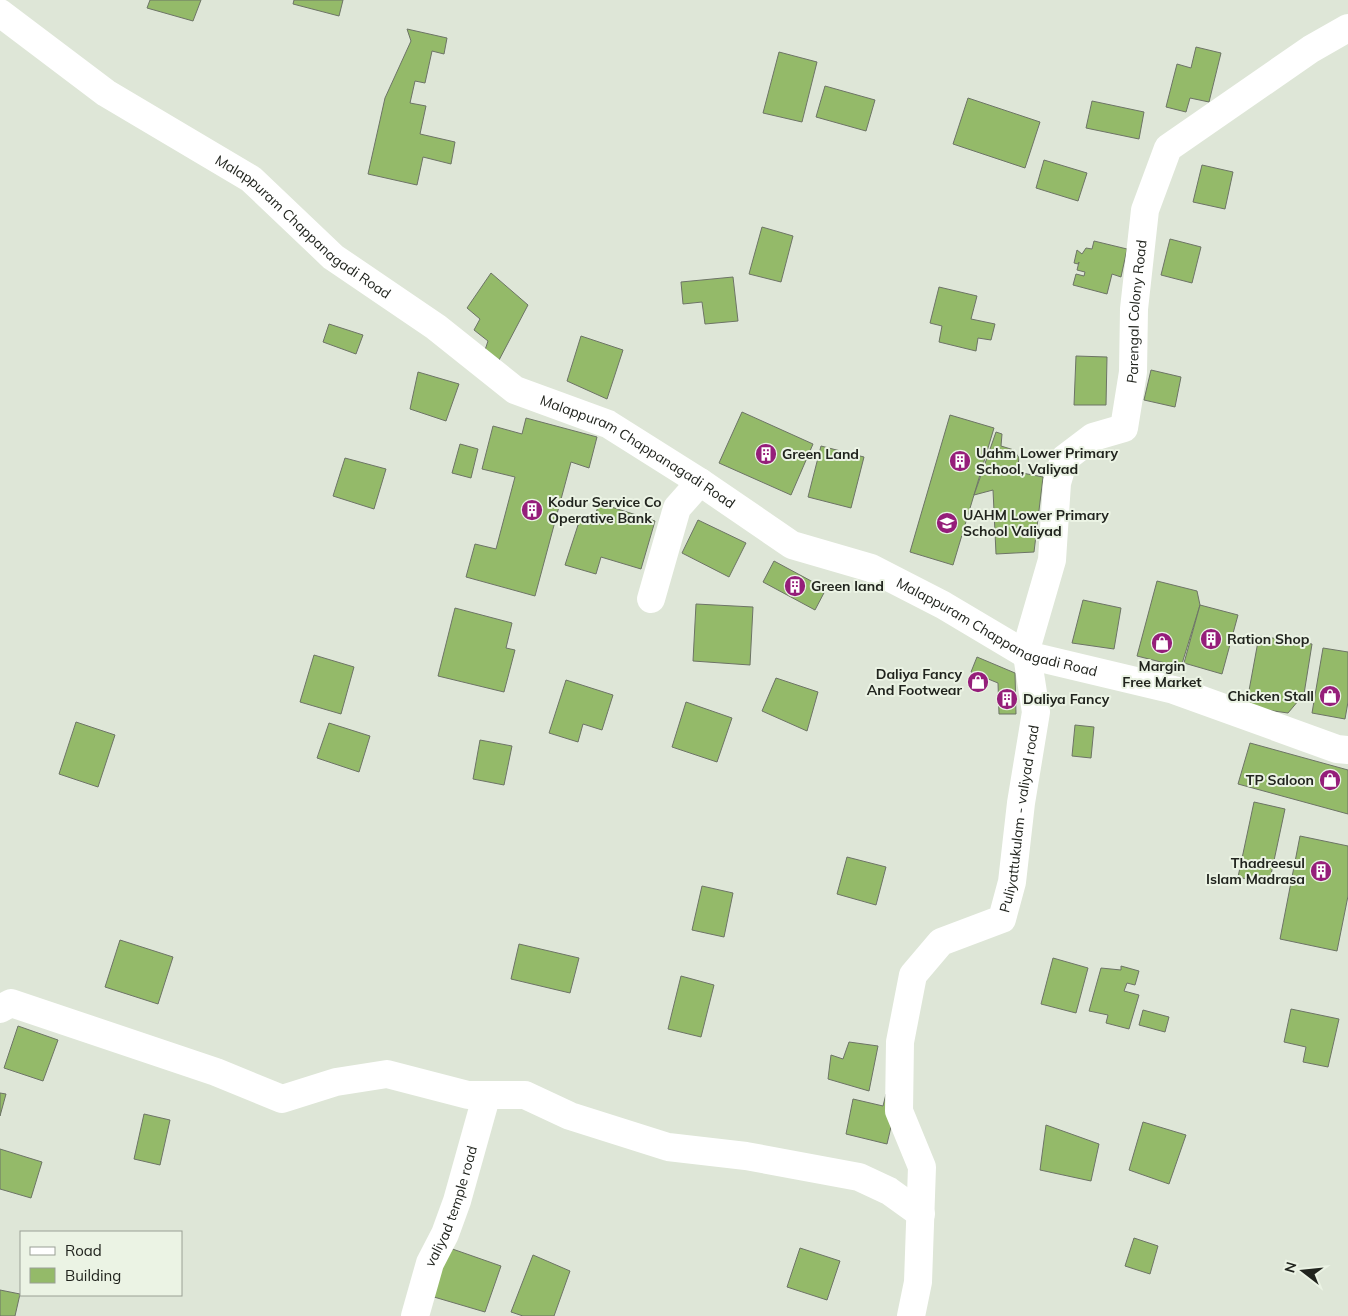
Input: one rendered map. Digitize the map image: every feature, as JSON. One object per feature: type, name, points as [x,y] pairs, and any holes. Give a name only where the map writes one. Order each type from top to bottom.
[{"type":"street","name":"Malappuram Chappanagadi Road","points":[[0,13],[106,93],[252,179],[333,257],[436,327],[516,390],[608,424],[700,482],[792,545],[871,568],[943,605],[1026,654],[1174,690],[1328,746],[1348,750]]},
{"type":"street","name":"Parengal Colony Road","points":[[1026,654],[1052,560],[1057,483],[1064,459],[1093,437],[1124,428],[1132,372],[1134,309],[1145,210],[1168,148],[1311,49],[1347,28]]},
{"type":"street","points":[[651,599],[677,508],[700,482]]},
{"type":"street","name":"Puliyattukulam - valiyad road","points":[[911,1316],[918,1282],[922,1167],[899,1111],[900,1042],[913,975],[941,942],[1002,919],[1012,882],[1021,803],[1036,712],[1026,654]]},
{"type":"street","points":[[0,1009],[11,1003],[216,1072],[282,1099],[336,1082],[387,1074],[468,1095],[525,1095],[570,1116],[668,1147],[746,1156],[859,1177],[889,1191],[921,1214]]},
{"type":"street","name":"valiyad temple road","points":[[415,1316],[430,1262],[445,1234],[457,1201],[485,1101],[483,1095]]},
{"type":"building","points":[[150,0],[201,0],[193,21],[147,8]]},
{"type":"building","points":[[294,0],[343,0],[339,16],[293,4]]},
{"type":"building","points":[[407,29],[447,38],[444,54],[432,51],[425,83],[415,81],[410,103],[426,106],[420,134],[455,142],[451,164],[423,157],[417,185],[368,174],[385,98],[411,41]]},
{"type":"building","points":[[1196,47],[1221,53],[1209,102],[1190,98],[1186,112],[1166,107],[1177,64],[1191,68]]},
{"type":"building","points":[[779,52],[817,62],[802,122],[763,113]]},
{"type":"building","points":[[825,86],[875,100],[866,131],[816,117]]},
{"type":"building","points":[[968,98],[1040,122],[1025,168],[953,144]]},
{"type":"building","points":[[1092,101],[1144,112],[1139,139],[1086,128]]},
{"type":"building","points":[[1044,160],[1087,173],[1078,201],[1036,188]]},
{"type":"building","points":[[1202,165],[1233,172],[1225,209],[1193,202]]},
{"type":"building","points":[[762,227],[793,236],[781,282],[749,274]]},
{"type":"building","points":[[1170,239],[1201,247],[1192,283],[1161,275]]},
{"type":"building","points":[[1094,241],[1127,249],[1121,277],[1112,274],[1107,294],[1073,285],[1076,274],[1084,276],[1085,272],[1077,270],[1079,262],[1078,264],[1074,263],[1077,250],[1082,254],[1086,248],[1092,249]]},
{"type":"building","points":[[491,273],[528,305],[498,362],[484,353],[488,341],[474,330],[480,319],[467,308]]},
{"type":"building","points":[[733,277],[738,321],[705,324],[702,302],[683,304],[681,282]]},
{"type":"building","points":[[939,287],[977,296],[971,319],[995,324],[991,340],[978,338],[976,351],[939,342],[942,326],[930,323]]},
{"type":"building","points":[[329,324],[363,335],[356,354],[323,342]]},
{"type":"building","points":[[581,336],[623,350],[607,399],[567,381]]},
{"type":"building","points":[[1076,356],[1107,357],[1106,405],[1074,405]]},
{"type":"building","points":[[1151,370],[1181,377],[1175,407],[1144,400]]},
{"type":"building","points":[[418,372],[459,384],[446,421],[410,409]]},
{"type":"building","name":"Green Land","points":[[742,412],[813,444],[791,495],[719,463]]},
{"type":"building","name":"Uahm Lower Primary School, Valiyad","points":[[950,415],[994,428],[953,565],[910,552]]},
{"type":"building","name":"Kodur Service Co Operative Bank","points":[[526,418],[597,437],[589,468],[571,462],[535,596],[466,577],[475,544],[496,549],[515,477],[482,469],[493,426],[522,434]]},
{"type":"building","name":"Uahm Lower Primary School, Valiyad","points":[[996,432],[1002,434],[1001,446],[1014,450],[1019,458],[1017,472],[1043,477],[1034,552],[996,554],[993,490],[974,495]]},
{"type":"building","points":[[460,444],[478,449],[471,478],[452,473]]},
{"type":"building","points":[[821,446],[864,457],[851,508],[808,497]]},
{"type":"building","points":[[345,458],[386,469],[374,509],[333,496]]},
{"type":"building","points":[[599,503],[655,521],[641,569],[601,557],[596,574],[565,565],[580,519],[593,523]]},
{"type":"building","points":[[698,520],[746,543],[729,577],[682,553]]},
{"type":"building","name":"Green land","points":[[774,561],[826,589],[815,610],[763,582]]},
{"type":"building","points":[[1157,581],[1197,591],[1200,605],[1181,667],[1137,656]]},
{"type":"building","points":[[1083,600],[1121,608],[1114,649],[1072,643]]},
{"type":"building","points":[[696,604],[753,607],[750,665],[693,661]]},
{"type":"building","name":"Ration Shop","points":[[1200,605],[1238,615],[1222,674],[1184,663]]},
{"type":"building","points":[[455,608],[512,623],[506,648],[515,650],[504,692],[438,676]]},
{"type":"building","points":[[1259,636],[1312,644],[1304,694],[1288,713],[1246,707]]},
{"type":"building","points":[[1323,648],[1348,652],[1348,702],[1345,719],[1312,713]]},
{"type":"building","points":[[314,655],[354,667],[341,714],[300,702]]},
{"type":"building","name":"Daliya Fancy","points":[[977,657],[1015,673],[1016,714],[999,714],[998,683],[971,672]]},
{"type":"building","points":[[776,678],[818,692],[807,731],[762,711]]},
{"type":"building","points":[[566,680],[613,695],[602,730],[583,724],[578,742],[549,733]]},
{"type":"building","points":[[686,702],[732,718],[717,762],[672,747]]},
{"type":"building","points":[[76,722],[115,735],[98,787],[59,774]]},
{"type":"building","points":[[329,723],[370,736],[359,772],[317,758]]},
{"type":"building","points":[[1075,725],[1094,727],[1091,758],[1072,756]]},
{"type":"building","points":[[480,740],[512,746],[504,785],[473,779]]},
{"type":"building","points":[[1250,743],[1348,770],[1348,814],[1238,784]]},
{"type":"building","points":[[1254,802],[1285,809],[1269,884],[1238,877]]},
{"type":"building","name":"Thadreesul Islam Madrasa","points":[[1300,836],[1348,846],[1348,896],[1337,951],[1280,939]]},
{"type":"building","points":[[847,857],[886,867],[876,905],[837,894]]},
{"type":"building","points":[[702,886],[733,893],[724,937],[692,930]]},
{"type":"building","points":[[120,940],[173,957],[158,1004],[105,987]]},
{"type":"building","points":[[519,944],[579,958],[570,993],[511,979]]},
{"type":"building","points":[[1053,958],[1088,968],[1076,1013],[1041,1004]]},
{"type":"building","points":[[1121,966],[1139,971],[1135,985],[1127,983],[1124,991],[1139,995],[1129,1029],[1106,1023],[1108,1015],[1089,1011],[1101,968],[1121,970]]},
{"type":"building","points":[[681,976],[714,985],[701,1037],[668,1029]]},
{"type":"building","points":[[1291,1009],[1339,1019],[1328,1067],[1303,1062],[1306,1047],[1284,1042]]},
{"type":"building","points":[[1143,1010],[1169,1017],[1165,1032],[1139,1025]]},
{"type":"building","points":[[18,1026],[58,1040],[43,1081],[4,1068]]},
{"type":"building","points":[[849,1042],[878,1046],[869,1091],[828,1079],[831,1055],[843,1059]]},
{"type":"building","points":[[0,1093],[6,1094],[0,1116]]},
{"type":"building","points":[[886,1094],[898,1097],[887,1144],[846,1134],[853,1099],[883,1106]]},
{"type":"building","points":[[144,1114],[170,1120],[160,1165],[134,1159]]},
{"type":"building","points":[[1143,1122],[1186,1135],[1169,1184],[1129,1170]]},
{"type":"building","points":[[1046,1125],[1099,1144],[1091,1181],[1040,1170]]},
{"type":"building","points":[[0,1149],[42,1162],[31,1198],[0,1189]]},
{"type":"building","points":[[1134,1238],[1158,1246],[1150,1274],[1125,1266]]},
{"type":"building","points":[[441,1245],[501,1266],[485,1312],[434,1297]]},
{"type":"building","points":[[800,1248],[840,1261],[827,1300],[787,1287]]},
{"type":"building","points":[[533,1255],[570,1271],[554,1316],[523,1316],[511,1312]]},
{"type":"building","points":[[0,1290],[20,1294],[15,1316],[0,1316]]},
{"type":"place","name":"Green Land","points":[[766,454]]},
{"type":"place","name":"Uahm Lower Primary School, Valiyad","points":[[960,461]]},
{"type":"place","name":"Kodur Service Co Operative Bank","points":[[532,510]]},
{"type":"place","name":"UAHM Lower Primary School Valiyad","points":[[947,523]]},
{"type":"place","name":"Green land","points":[[795,586]]},
{"type":"place","name":"Ration Shop","points":[[1211,639]]},
{"type":"place","name":"Margin Free Market","points":[[1162,643]]},
{"type":"place","name":"Daliya Fancy And Footwear","points":[[978,682]]},
{"type":"place","name":"Chicken Stall","points":[[1330,696]]},
{"type":"place","name":"Daliya Fancy","points":[[1007,699]]},
{"type":"place","name":"TP Saloon","points":[[1330,780]]},
{"type":"place","name":"Thadreesul Islam Madrasa","points":[[1321,871]]}]
